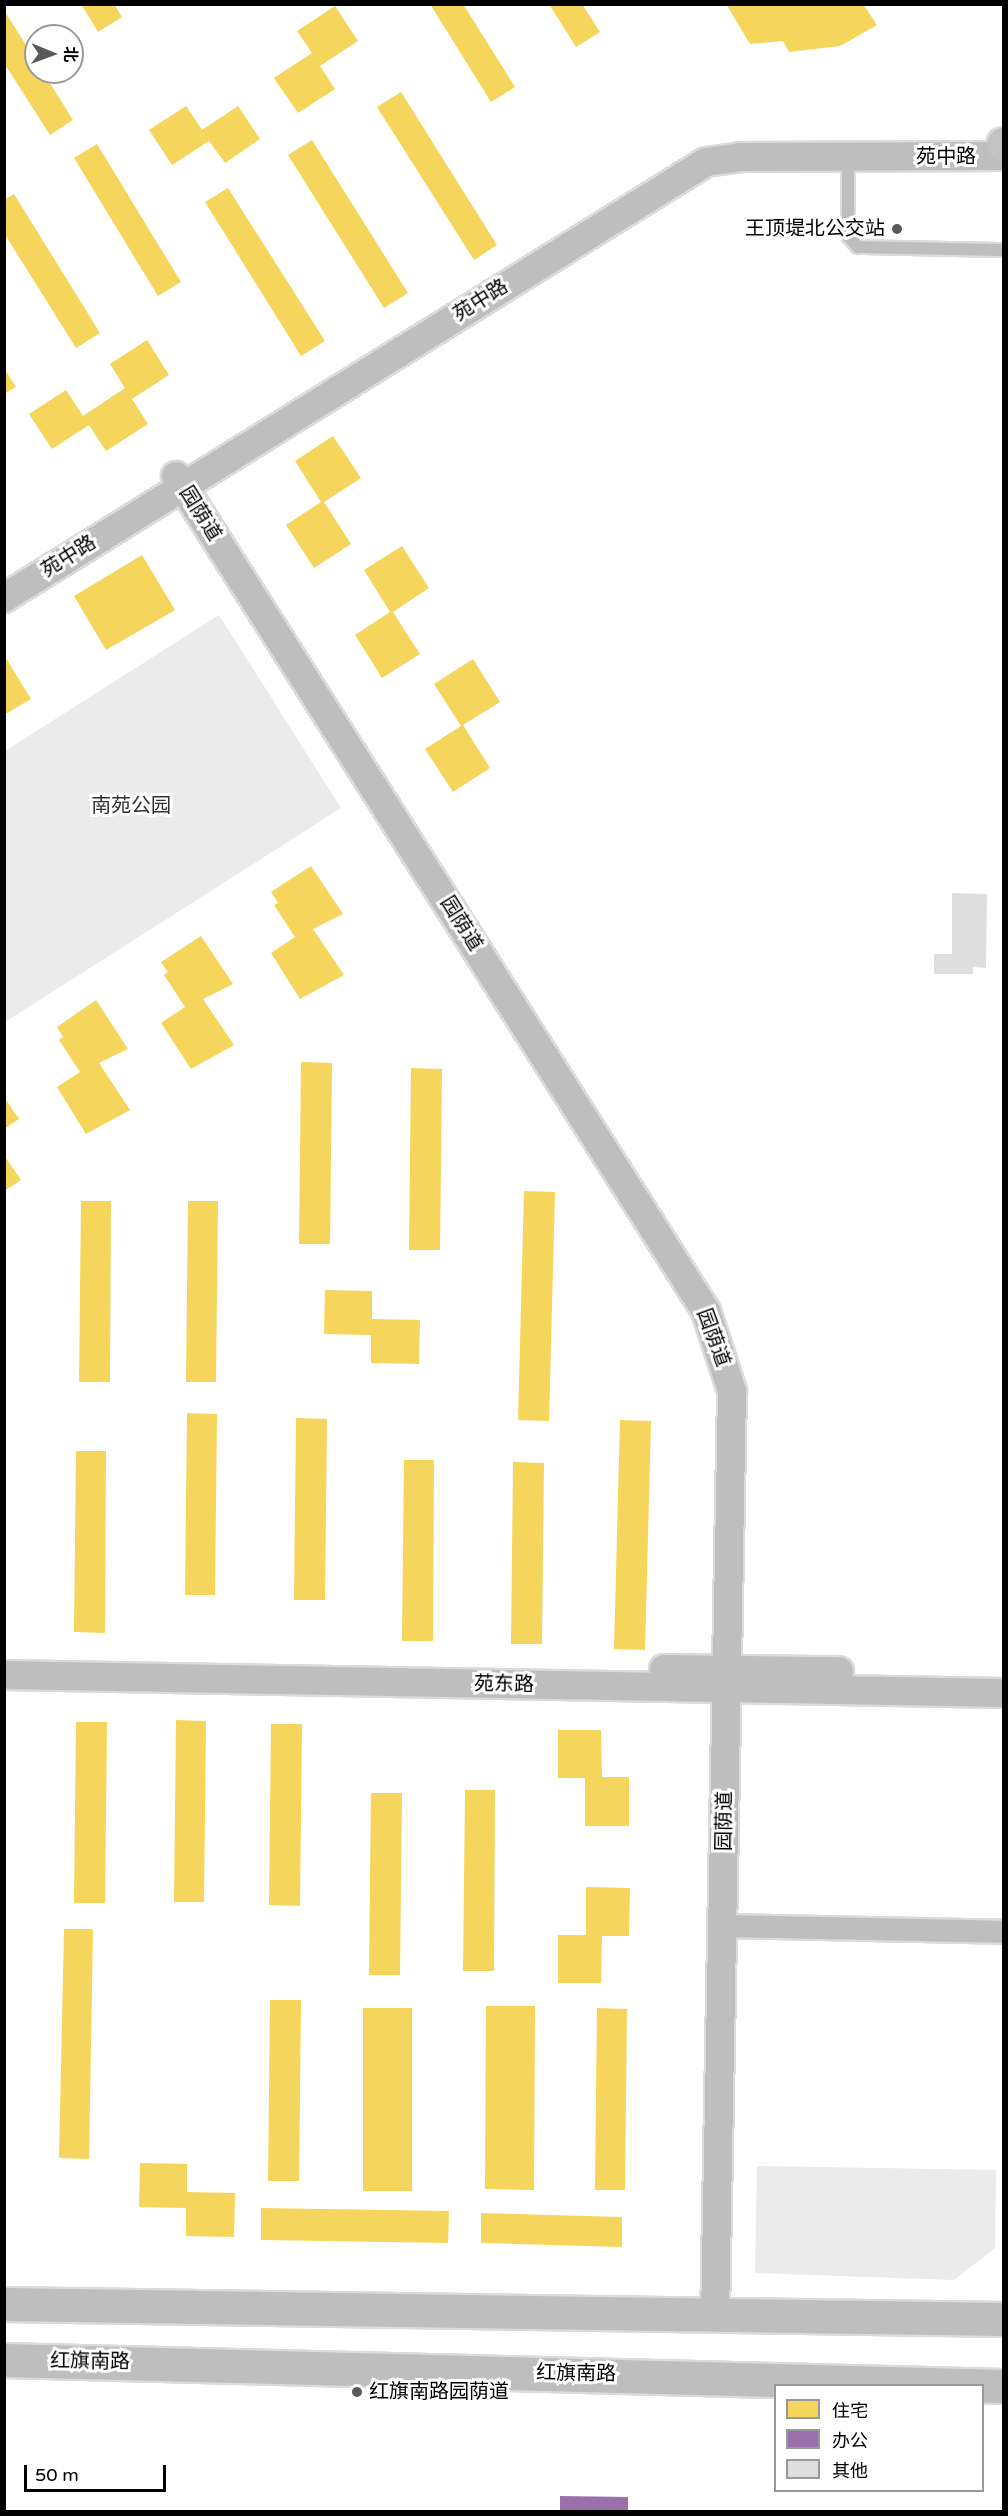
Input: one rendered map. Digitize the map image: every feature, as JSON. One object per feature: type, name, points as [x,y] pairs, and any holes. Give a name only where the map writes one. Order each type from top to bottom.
[{"type":"main road","points":[[4,2304],[1004,2319]]},
{"type":"main road","name":"红旗南路","points":[[4,2360],[927,2384]]},
{"type":"main road","name":"红旗南路","points":[[984,2385],[1004,2386]]},
{"type":"street","name":"苑中路","points":[[4,584],[179,481],[706,162],[740,157],[1003,144]]},
{"type":"street","name":"苑中路","points":[[848,151],[1004,156]]},
{"type":"street","name":"苑中路","points":[[4,598],[179,481]]},
{"type":"street","name":"园荫道","points":[[179,481],[706,1311],[732,1391],[724,1926],[715,2316]]},
{"type":"street","name":"苑东路","points":[[4,1658],[726,1680],[1004,1693]]},
{"type":"street","name":"苑东路","points":[[4,1675],[726,1680],[1004,1674]]},
{"type":"street","points":[[724,1926],[1004,1932]]},
{"type":"lane","points":[[848,151],[848,236],[858,247],[1004,250]]},
{"type":"green space","name":"南苑公园","points":[[219,615],[341,808],[5,1022],[5,751]]},
{"type":"green space","points":[[757,2166],[996,2170],[995,2248],[954,2280],[755,2273]]},
{"type":"building: 住宅","points":[[81,4],[114,4],[122,17],[98,32]]},
{"type":"building: 住宅","points":[[430,4],[463,4],[515,87],[491,102]]},
{"type":"building: 住宅","points":[[549,4],[582,4],[600,32],[576,47]]},
{"type":"building: 住宅","points":[[726,4],[863,4],[877,25],[840,46],[789,52],[783,41],[750,44]]},
{"type":"building: 住宅","points":[[335,6],[358,41],[320,66],[335,89],[298,113],[274,78],[312,53],[297,31]]},
{"type":"building: 住宅","points":[[4,10],[24,42],[24,84],[50,84],[73,120],[50,135],[4,63]]},
{"type":"building: 住宅","points":[[401,92],[497,245],[474,260],[377,107]]},
{"type":"building: 住宅","points":[[186,106],[202,130],[238,106],[260,139],[225,163],[209,141],[172,165],[149,130]]},
{"type":"building: 住宅","points":[[312,140],[408,293],[384,308],[288,155]]},
{"type":"building: 住宅","points":[[97,144],[181,282],[158,296],[74,158]]},
{"type":"building: 住宅","points":[[228,188],[325,341],[301,356],[205,202]]},
{"type":"building: 住宅","points":[[14,194],[100,333],[76,348],[4,233],[4,200]]},
{"type":"building: 住宅","points":[[147,340],[169,375],[132,399],[148,424],[106,451],[89,425],[52,449],[29,414],[66,390],[83,416],[125,388],[110,364]]},
{"type":"building: 住宅","points":[[4,368],[16,387],[4,394]]},
{"type":"building: 住宅","points":[[333,436],[361,478],[324,502],[351,544],[314,568],[286,525],[321,502],[295,461]]},
{"type":"building: 住宅","points":[[402,546],[429,588],[393,612],[420,654],[382,678],[355,635],[390,612],[364,570]]},
{"type":"building: 住宅","points":[[142,555],[175,610],[106,650],[74,596]]},
{"type":"building: 住宅","points":[[4,655],[31,699],[4,715]]},
{"type":"building: 住宅","points":[[473,659],[500,702],[463,725],[490,768],[453,792],[425,749],[461,726],[434,684]]},
{"type":"building: 住宅","points":[[311,866],[343,914],[313,929],[344,975],[300,999],[271,953],[295,937],[274,905],[278,903],[271,892]]},
{"type":"building: 住宅","points":[[201,936],[233,984],[203,999],[234,1045],[191,1069],[161,1023],[185,1007],[164,975],[168,972],[161,962]]},
{"type":"building: 住宅","points":[[96,1000],[128,1049],[99,1063],[130,1110],[86,1134],[57,1087],[80,1072],[59,1040],[63,1037],[57,1027]]},
{"type":"building: 住宅","points":[[301,1062],[332,1063],[330,1244],[299,1244]]},
{"type":"building: 住宅","points":[[411,1068],[442,1069],[440,1250],[409,1250]]},
{"type":"building: 住宅","points":[[4,1097],[19,1119],[4,1129]]},
{"type":"building: 住宅","points":[[4,1155],[21,1180],[4,1191]]},
{"type":"building: 住宅","points":[[524,1191],[555,1192],[549,1421],[518,1420]]},
{"type":"building: 住宅","points":[[81,1201],[111,1201],[110,1382],[79,1382]]},
{"type":"building: 住宅","points":[[188,1201],[218,1201],[216,1382],[186,1382]]},
{"type":"building: 住宅","points":[[325,1290],[372,1291],[372,1319],[420,1320],[419,1364],[371,1363],[371,1335],[324,1334]]},
{"type":"building: 住宅","points":[[187,1413],[217,1414],[215,1595],[185,1595]]},
{"type":"building: 住宅","points":[[296,1418],[327,1419],[325,1600],[294,1600]]},
{"type":"building: 住宅","points":[[620,1420],[651,1421],[645,1650],[614,1649]]},
{"type":"building: 住宅","points":[[76,1451],[106,1451],[105,1633],[74,1632]]},
{"type":"building: 住宅","points":[[404,1460],[434,1460],[433,1641],[402,1641]]},
{"type":"building: 住宅","points":[[513,1462],[544,1463],[542,1644],[511,1644]]},
{"type":"building: 住宅","points":[[176,1720],[206,1721],[204,1902],[174,1902]]},
{"type":"building: 住宅","points":[[76,1722],[107,1722],[105,1903],[74,1903]]},
{"type":"building: 住宅","points":[[271,1724],[302,1724],[300,1906],[269,1905]]},
{"type":"building: 住宅","points":[[558,1730],[601,1730],[602,1777],[629,1777],[629,1826],[585,1826],[585,1778],[558,1778]]},
{"type":"building: 住宅","points":[[465,1790],[495,1790],[494,1971],[463,1971]]},
{"type":"building: 住宅","points":[[371,1793],[402,1793],[400,1975],[369,1975]]},
{"type":"building: 住宅","points":[[586,1887],[630,1888],[629,1936],[602,1936],[601,1983],[558,1983],[558,1935],[586,1935]]},
{"type":"building: 住宅","points":[[64,1929],[93,1929],[89,2159],[59,2158]]},
{"type":"building: 住宅","points":[[270,2000],[301,2000],[299,2181],[268,2181]]},
{"type":"building: 住宅","points":[[486,2006],[535,2006],[534,2190],[485,2189]]},
{"type":"building: 住宅","points":[[363,2008],[412,2008],[412,2191],[363,2191]]},
{"type":"building: 住宅","points":[[597,2008],[627,2009],[625,2190],[595,2190]]},
{"type":"building: 住宅","points":[[140,2163],[187,2164],[187,2192],[235,2193],[234,2237],[186,2236],[186,2208],[139,2207]]},
{"type":"building: 住宅","points":[[261,2208],[449,2211],[448,2243],[261,2240]]},
{"type":"building: 住宅","points":[[481,2213],[622,2217],[622,2247],[481,2243]]},
{"type":"building: 办公","points":[[560,2496],[628,2497],[628,2512],[560,2512]]},
{"type":"building: 其他","points":[[952,893],[987,894],[986,968],[973,967],[973,974],[934,974],[934,954],[952,954]]},
{"type":"place","name":"王顶堤北公交站","points":[[897,229]]},
{"type":"place","name":"红旗南路园荫道","points":[[357,2392]]}]
